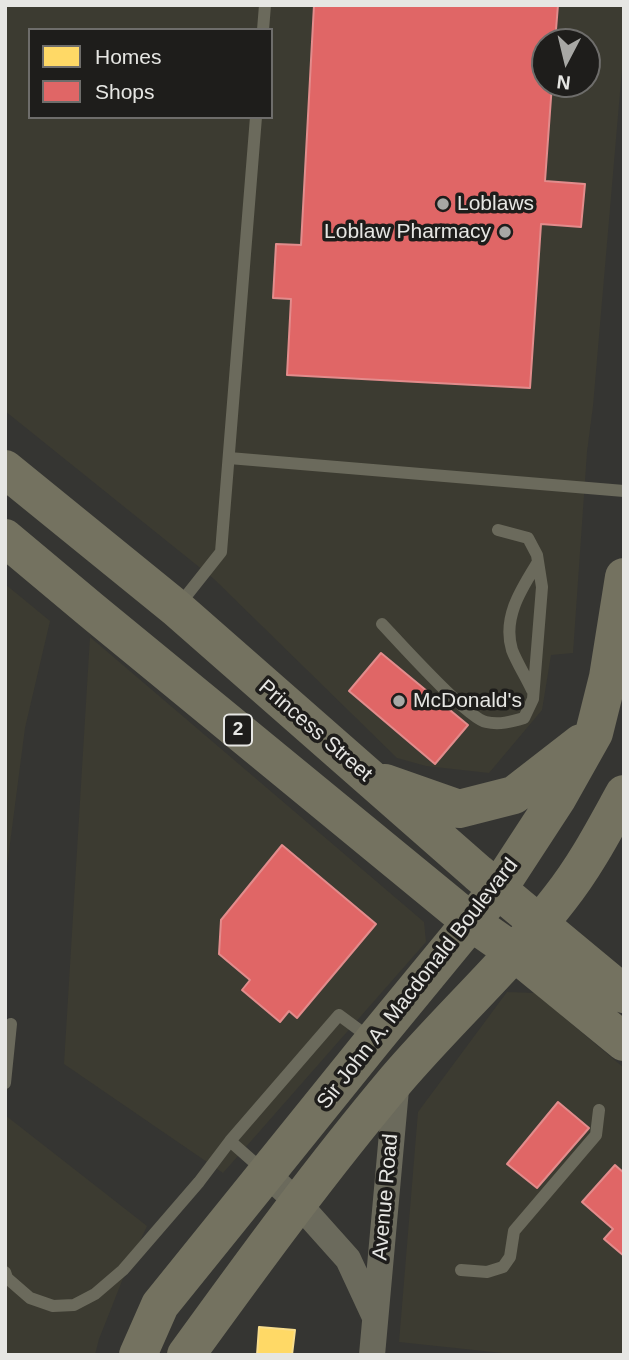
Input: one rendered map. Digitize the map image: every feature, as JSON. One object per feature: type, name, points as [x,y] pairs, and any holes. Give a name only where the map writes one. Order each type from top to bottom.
[{"type":"main road","name":"Princess Street","points":[[5,469],[176,608],[367,777],[624,994]]},
{"type":"main road","name":"2","points":[[5,538],[471,922],[514,952],[624,1042]]},
{"type":"main road","name":"Sir John A. Macdonald Boulevard","points":[[138,1355],[160,1305],[498,889],[558,797],[594,733],[608,677],[624,577]]},
{"type":"main road","points":[[367,777],[459,809],[514,796],[594,733]]},
{"type":"main road","name":"Sir John A. Macdonald Boulevard","points":[[186,1355],[297,1202],[397,1078],[559,900],[589,859],[624,794]]},
{"type":"street","name":"Avenue Road","points":[[372,1355],[397,1078]]},
{"type":"street","name":"Avenue Road","points":[[267,1174],[297,1202],[348,1259],[375,1316]]},
{"type":"lane","points":[[263,28],[265,5]]},
{"type":"lane","points":[[176,608],[221,552],[256,119]]},
{"type":"lane","points":[[229,458],[624,491]]},
{"type":"lane","points":[[382,624],[467,711],[484,722],[505,723],[524,718],[533,699],[542,587],[537,555],[528,538],[498,530]]},
{"type":"lane","points":[[533,691],[512,648],[510,620],[516,599],[538,562]]},
{"type":"lane","points":[[5,1272],[7,1278],[30,1298],[53,1306],[74,1305],[95,1294],[123,1270],[338,1014],[373,1041]]},
{"type":"lane","points":[[5,1083],[11,1024]]},
{"type":"lane","points":[[461,1270],[487,1272],[503,1267],[510,1257],[514,1231],[596,1135],[599,1110]]},
{"type":"lane","points":[[230,1141],[267,1174]]},
{"type":"shaded area","points":[[5,5],[624,5],[624,46],[587,452],[573,653],[551,655],[542,710],[489,773],[426,766],[397,758],[214,579],[5,411]]},
{"type":"shaded area","points":[[5,584],[50,621],[25,728],[5,882]]},
{"type":"shaded area","points":[[90,637],[424,922],[426,942],[223,1173],[64,1064]]},
{"type":"shaded area","points":[[507,992],[535,993],[624,1068],[624,1355],[521,1355],[399,1342],[418,1112]]},
{"type":"shaded area","points":[[5,1115],[147,1226],[122,1281],[95,1355],[5,1355]]},
{"type":"building: Homes","points":[[259,1327],[295,1330],[292,1355],[257,1355]]},
{"type":"building: Shops","name":"Loblaws","points":[[314,5],[558,5],[556,28],[531,28],[531,98],[551,98],[545,181],[585,184],[581,227],[541,224],[530,388],[287,375],[291,299],[273,298],[276,244],[301,245]]},
{"type":"building: Shops","name":"McDonald's","points":[[381,653],[468,725],[435,764],[349,691]]},
{"type":"building: Shops","points":[[282,845],[376,924],[297,1018],[289,1011],[280,1022],[242,990],[250,980],[219,954],[221,920]]},
{"type":"building: Shops","points":[[558,1102],[589,1128],[537,1188],[507,1164]]},
{"type":"building: Shops","points":[[615,1165],[624,1173],[624,1256],[604,1239],[613,1229],[582,1202]]},
{"type":"place","name":"Loblaws","points":[[443,204]]},
{"type":"place","name":"Loblaw Pharmacy","points":[[505,232]]},
{"type":"place","name":"McDonald's","points":[[399,701]]}]
